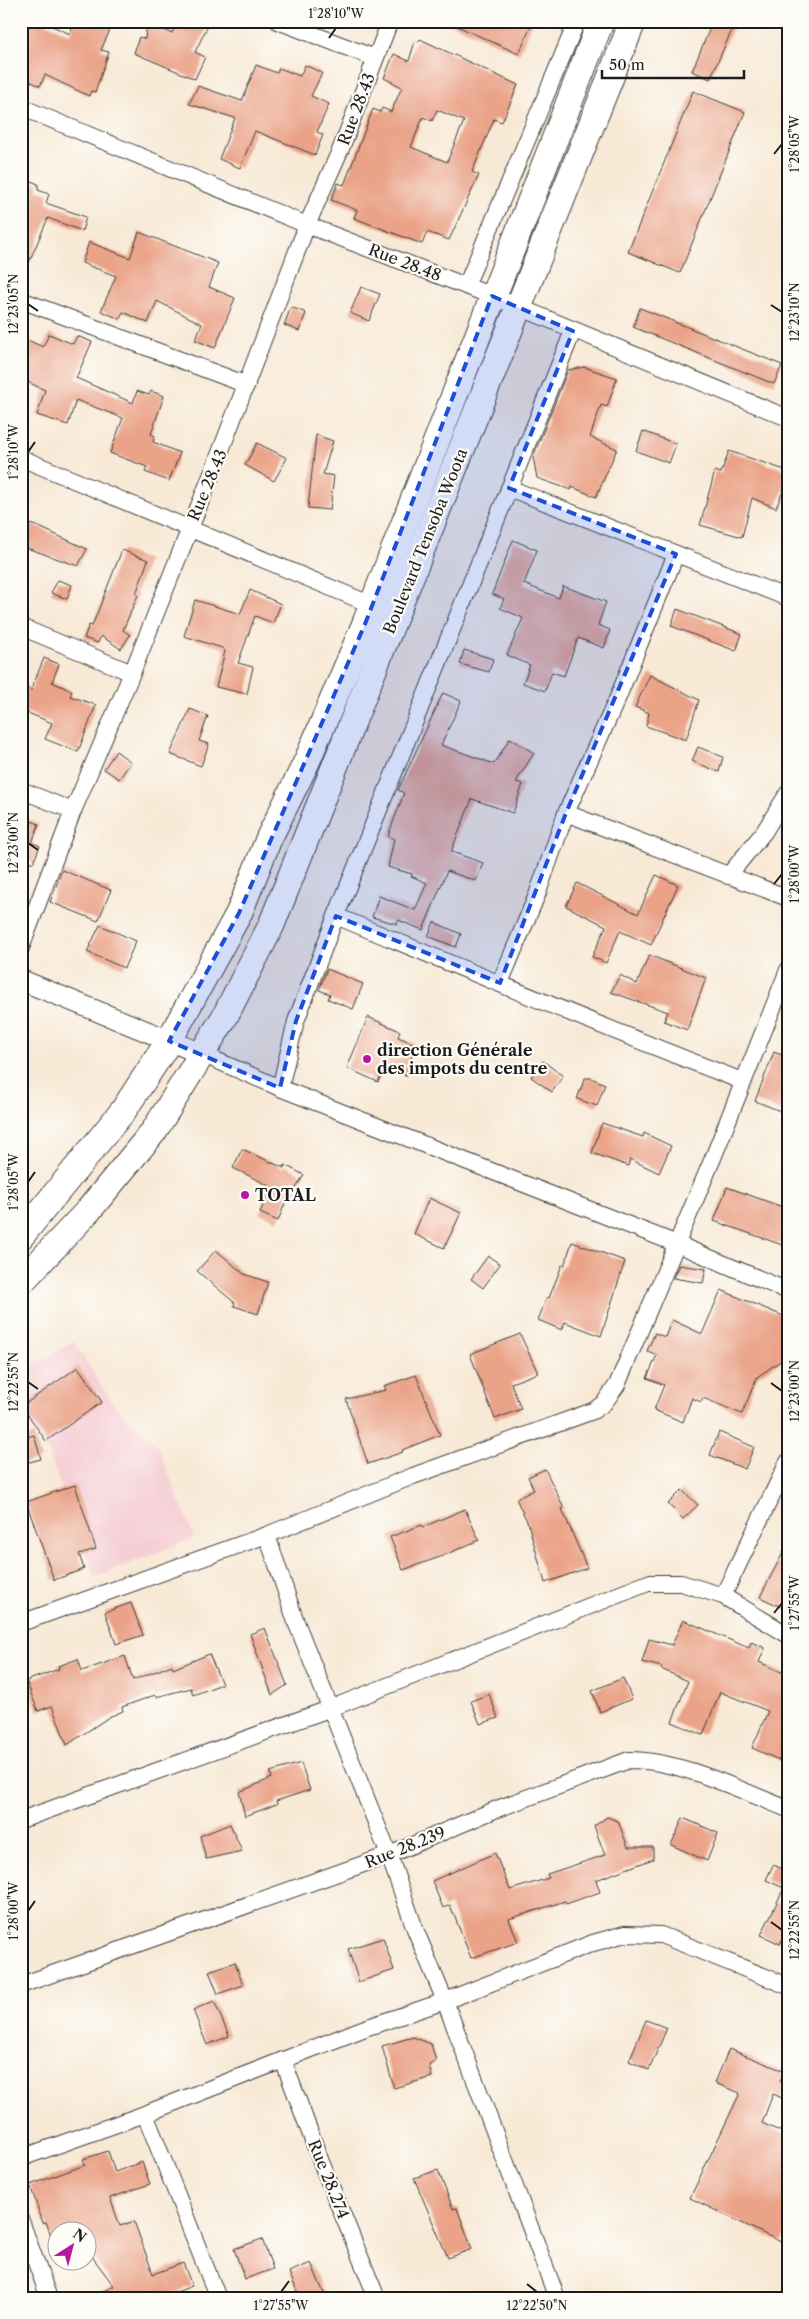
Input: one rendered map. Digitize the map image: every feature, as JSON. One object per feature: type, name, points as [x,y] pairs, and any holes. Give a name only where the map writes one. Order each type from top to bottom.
[{"type":"main road","name":"Boulevard Tensoba Woota","points":[[21,1236],[123,1112],[169,1041],[239,913],[269,838],[307,761],[372,605],[601,21]]},
{"type":"main road","name":"Boulevard Tensoba Woota","points":[[21,1282],[32,1273],[88,1211],[154,1131],[224,1018],[271,926],[633,21]]},
{"type":"street","points":[[278,21],[375,58]]},
{"type":"street","name":"Rue 28.43","points":[[21,948],[73,811],[132,673],[188,529],[247,386],[307,225],[342,146],[390,21]]},
{"type":"street","points":[[466,286],[577,21]]},
{"type":"street","name":"Rue 28.48","points":[[21,107],[307,225],[492,296],[788,418]]},
{"type":"street","points":[[21,300],[247,386]]},
{"type":"street","points":[[280,1088],[296,1021],[336,916],[573,331]]},
{"type":"street","points":[[21,458],[372,605]]},
{"type":"street","points":[[510,488],[788,598]]},
{"type":"street","points":[[500,983],[537,895],[566,813],[618,697],[676,554]]},
{"type":"street","points":[[21,627],[132,673]]},
{"type":"street","points":[[21,790],[73,811]]},
{"type":"street","points":[[728,876],[764,832],[788,793]]},
{"type":"street","points":[[566,813],[788,898]]},
{"type":"street","points":[[336,916],[621,1035],[742,1081]]},
{"type":"street","points":[[21,1623],[267,1535],[413,1476],[593,1412],[604,1403],[617,1385],[677,1244],[788,970]]},
{"type":"street","points":[[21,980],[280,1088],[677,1244],[788,1291]]},
{"type":"street","points":[[723,1596],[788,1463]]},
{"type":"street","points":[[267,1535],[296,1622],[329,1709],[389,1855],[415,1929],[445,2002],[557,2298]]},
{"type":"street","points":[[21,1820],[329,1709],[648,1583],[681,1583],[723,1596],[788,1634]]},
{"type":"street","name":"Rue 28.239","points":[[21,1985],[389,1855],[497,1809],[629,1760],[649,1760],[677,1766],[788,1809]]},
{"type":"street","points":[[21,2158],[145,2114],[364,2028],[445,2002],[593,1943],[625,1934],[661,1935],[788,1986]]},
{"type":"street","name":"Rue 28.274","points":[[283,2060],[321,2162],[377,2298]]},
{"type":"street","points":[[145,2114],[218,2298]]},
{"type":"street","points":[[21,2221],[49,2298]]},
{"type":"highlighted area","points":[[492,296],[573,331],[509,488],[676,554],[566,813],[500,983],[336,916],[296,1021],[280,1088],[169,1041],[239,913],[365,624]]},
{"type":"shaded area","points":[[73,1341],[113,1404],[158,1446],[194,1538],[95,1577],[45,1444],[21,1411],[21,1400],[27,1396],[21,1387],[21,1375]]},
{"type":"building","points":[[21,21],[41,21],[70,34],[75,21],[114,21],[101,50],[109,52],[95,92],[91,91],[89,96],[45,75],[40,86],[21,77]]},
{"type":"building","points":[[177,21],[210,21],[195,52],[205,57],[195,79],[134,53],[139,37],[145,39],[147,24],[172,33]]},
{"type":"building","points":[[446,21],[533,21],[519,54]]},
{"type":"building","points":[[713,21],[736,21],[710,79],[692,71]]},
{"type":"building","points":[[420,39],[518,85],[502,122],[494,119],[472,172],[479,175],[449,240],[427,232],[422,244],[354,218],[357,210],[331,200],[338,183],[344,185],[373,109],[380,112],[382,108],[391,112],[402,87],[384,78],[394,54],[409,61],[415,41],[418,42]],"holes":[[[437,110],[464,121],[447,162],[411,147],[423,117],[432,121]]]},
{"type":"building","points":[[256,65],[277,73],[279,68],[300,76],[305,65],[322,73],[311,96],[329,104],[317,132],[323,135],[315,155],[255,131],[240,168],[219,159],[235,118],[189,104],[198,86],[242,101]]},
{"type":"building","points":[[693,91],[745,112],[680,273],[628,252]]},
{"type":"building","points":[[21,177],[38,184],[38,190],[49,194],[46,203],[86,217],[82,231],[48,218],[21,281]]},
{"type":"building","points":[[139,232],[218,263],[209,287],[235,298],[215,348],[195,340],[202,324],[157,301],[148,323],[123,312],[120,319],[101,311],[116,276],[82,263],[89,242],[130,258]]},
{"type":"building","points":[[361,287],[380,294],[369,321],[350,313]]},
{"type":"building","points":[[291,307],[306,313],[299,331],[284,325]]},
{"type":"building","points":[[640,308],[782,365],[774,384],[633,327]]},
{"type":"building","points":[[49,334],[73,344],[77,336],[92,342],[76,378],[133,403],[137,391],[149,395],[151,391],[164,396],[151,434],[155,436],[153,442],[180,453],[169,481],[145,472],[147,467],[110,453],[123,418],[76,400],[68,425],[37,415],[45,390],[21,379],[21,337],[43,347]]},
{"type":"building","points":[[584,367],[617,378],[607,407],[601,405],[590,437],[617,449],[596,497],[572,487],[571,490],[537,478],[533,457],[568,370]]},
{"type":"building","points":[[643,431],[676,444],[669,463],[636,451]]},
{"type":"building","points":[[316,435],[333,441],[323,474],[334,476],[330,510],[308,508]]},
{"type":"building","points":[[257,443],[287,458],[274,481],[245,465]]},
{"type":"building","points":[[729,451],[788,471],[788,479],[776,508],[752,498],[742,537],[700,525],[715,471],[721,473]]},
{"type":"building","points":[[21,522],[37,526],[87,549],[78,566],[21,546]]},
{"type":"building","points":[[513,540],[537,550],[524,584],[559,598],[563,586],[606,602],[598,625],[610,630],[604,648],[578,638],[564,676],[552,672],[545,691],[523,683],[530,665],[507,655],[523,618],[500,608],[504,599],[492,594]]},
{"type":"building","points":[[122,550],[148,560],[136,594],[138,595],[123,630],[130,635],[121,649],[101,636],[98,643],[84,638],[89,625],[92,626]]},
{"type":"building","points":[[58,580],[72,585],[67,599],[51,593]]},
{"type":"building","points":[[250,590],[281,604],[273,623],[255,616],[238,663],[253,667],[247,694],[216,687],[225,651],[222,648],[184,636],[195,600],[240,614]]},
{"type":"building","points":[[677,609],[742,634],[736,651],[671,626]]},
{"type":"building","points":[[464,650],[493,659],[489,672],[460,664]]},
{"type":"building","points":[[44,658],[59,664],[52,682],[72,691],[70,696],[96,705],[78,752],[45,739],[52,723],[21,710],[21,686],[31,690]]},
{"type":"building","points":[[650,675],[699,700],[686,740],[646,726],[649,713],[635,707]]},
{"type":"building","points":[[443,693],[461,701],[441,745],[494,764],[510,738],[534,753],[516,782],[523,784],[513,813],[472,799],[452,852],[483,863],[476,881],[447,871],[423,930],[398,920],[397,924],[372,917],[379,896],[415,910],[427,883],[411,876],[412,874],[388,867],[394,839],[388,836],[404,793],[398,790]]},
{"type":"building","points":[[190,709],[208,716],[199,741],[209,744],[201,766],[170,754]]},
{"type":"building","points":[[698,747],[723,757],[719,772],[692,761]]},
{"type":"building","points":[[116,751],[131,762],[119,779],[104,769]]},
{"type":"building","points":[[21,817],[39,824],[32,843],[40,846],[33,863],[25,859],[21,867]]},
{"type":"building","points":[[62,870],[111,890],[98,921],[50,902]]},
{"type":"building","points":[[656,875],[678,885],[651,945],[620,931],[606,963],[592,957],[606,926],[566,906],[577,883],[638,914]]},
{"type":"building","points":[[434,922],[461,934],[456,947],[428,936]]},
{"type":"building","points":[[100,925],[136,941],[124,968],[87,952]]},
{"type":"building","points":[[649,955],[706,978],[687,1030],[664,1021],[668,1012],[611,992],[620,975],[637,984]]},
{"type":"building","points":[[327,969],[363,984],[353,1009],[328,999],[330,994],[319,990]]},
{"type":"building","points":[[368,1017],[400,1031],[398,1037],[415,1044],[406,1076],[385,1067],[378,1082],[347,1068]]},
{"type":"building","points":[[774,1052],[788,1057],[788,1114],[755,1101]]},
{"type":"building","points":[[543,1061],[563,1076],[552,1092],[531,1077]]},
{"type":"building","points":[[585,1078],[591,1078],[605,1084],[597,1106],[577,1099]]},
{"type":"building","points":[[602,1123],[643,1137],[644,1133],[671,1146],[659,1173],[630,1159],[628,1166],[592,1153]]},
{"type":"building","points":[[242,1149],[284,1168],[285,1165],[304,1175],[292,1195],[289,1193],[278,1221],[260,1213],[270,1186],[233,1168]]},
{"type":"building","points":[[727,1187],[788,1209],[788,1247],[714,1221]]},
{"type":"building","points":[[429,1198],[461,1213],[444,1248],[414,1234]]},
{"type":"building","points":[[572,1242],[625,1261],[601,1336],[565,1322],[562,1330],[538,1320],[562,1265],[564,1266]]},
{"type":"building","points":[[216,1250],[244,1274],[268,1282],[258,1314],[234,1306],[235,1303],[197,1271]]},
{"type":"building","points":[[488,1256],[500,1264],[483,1288],[471,1279]]},
{"type":"building","points":[[679,1265],[706,1269],[703,1283],[673,1278]]},
{"type":"building","points":[[721,1290],[788,1318],[788,1356],[757,1377],[742,1414],[703,1398],[701,1402],[692,1398],[683,1422],[654,1410],[664,1385],[647,1378],[657,1355],[647,1351],[655,1333],[665,1337],[672,1320],[702,1334]]},
{"type":"building","points":[[520,1334],[538,1373],[511,1383],[521,1409],[495,1419],[470,1354]]},
{"type":"building","points":[[78,1367],[102,1402],[46,1441],[22,1406]]},
{"type":"building","points":[[416,1375],[440,1435],[402,1450],[403,1452],[368,1464],[346,1399],[386,1390],[384,1386]]},
{"type":"building","points":[[719,1432],[754,1447],[745,1469],[710,1455]]},
{"type":"building","points":[[34,1435],[41,1459],[21,1464],[21,1439]]},
{"type":"building","points":[[545,1469],[564,1508],[562,1509],[587,1568],[545,1583],[528,1523],[516,1499],[534,1490],[528,1477]]},
{"type":"building","points":[[75,1485],[96,1549],[79,1554],[84,1569],[54,1580],[26,1502]]},
{"type":"building","points":[[682,1490],[698,1505],[683,1519],[668,1504]]},
{"type":"building","points":[[465,1509],[479,1540],[403,1570],[390,1537],[422,1525],[423,1527]]},
{"type":"building","points":[[788,1543],[788,1598],[783,1608],[760,1597]]},
{"type":"building","points":[[131,1603],[143,1635],[116,1644],[105,1612]]},
{"type":"building","points":[[683,1620],[749,1648],[751,1642],[765,1648],[759,1662],[788,1675],[788,1764],[752,1748],[768,1711],[720,1692],[703,1735],[672,1722],[688,1681],[661,1669],[662,1667],[642,1662],[649,1639],[672,1645]]},
{"type":"building","points":[[265,1628],[287,1685],[272,1695],[250,1634]]},
{"type":"building","points":[[209,1654],[222,1684],[193,1695],[191,1688],[156,1697],[155,1695],[122,1707],[123,1711],[109,1717],[67,1745],[52,1706],[38,1711],[26,1681],[59,1669],[58,1666],[78,1659],[82,1671],[125,1656],[133,1680],[172,1665],[173,1669]]},
{"type":"building","points":[[623,1678],[632,1699],[600,1712],[592,1691]]},
{"type":"building","points":[[489,1694],[498,1718],[480,1724],[471,1701]]},
{"type":"building","points":[[301,1763],[310,1790],[276,1801],[277,1804],[245,1816],[239,1792],[272,1778],[270,1772]]},
{"type":"building","points":[[607,1817],[618,1821],[628,1847],[653,1847],[653,1859],[596,1880],[600,1892],[566,1904],[565,1901],[509,1919],[518,1942],[471,1958],[450,1905],[443,1908],[432,1881],[495,1853],[510,1890],[549,1878],[547,1874],[605,1855],[594,1826]]},
{"type":"building","points":[[683,1818],[718,1833],[707,1861],[671,1845]]},
{"type":"building","points":[[230,1824],[242,1851],[206,1859],[200,1836]]},
{"type":"building","points":[[773,1865],[788,1871],[788,1928],[780,1944],[761,1935],[784,1888],[766,1880]]},
{"type":"building","points":[[383,1938],[394,1970],[359,1982],[348,1949]]},
{"type":"building","points":[[235,1962],[243,1985],[218,1994],[209,1971]]},
{"type":"building","points":[[214,2001],[229,2036],[207,2045],[193,2010]]},
{"type":"building","points":[[646,2020],[667,2028],[649,2070],[629,2061]]},
{"type":"building","points":[[413,2037],[431,2044],[436,2061],[429,2065],[432,2077],[394,2088],[382,2046]]},
{"type":"building","points":[[729,2049],[784,2071],[780,2081],[788,2084],[782,2098],[773,2094],[762,2123],[788,2135],[788,2228],[781,2242],[690,2198],[740,2093],[715,2083]]},
{"type":"building","points":[[108,2151],[115,2172],[142,2162],[150,2184],[110,2198],[120,2226],[134,2221],[153,2274],[183,2263],[192,2286],[161,2298],[88,2298],[114,2286],[98,2264],[98,2222],[48,2222],[48,2228],[46,2222],[43,2223],[30,2185],[85,2165],[83,2159]]},
{"type":"building","points":[[438,2170],[453,2209],[457,2208],[472,2249],[448,2258],[414,2178]]},
{"type":"building","points":[[262,2239],[273,2269],[245,2279],[234,2249]]},
{"type":"building","points":[[311,2263],[326,2298],[300,2298],[289,2272]]},
{"type":"place","name":"direction Générale des impots du centre","points":[[367,1059]]},
{"type":"place","name":"TOTAL","points":[[245,1195]]}]
